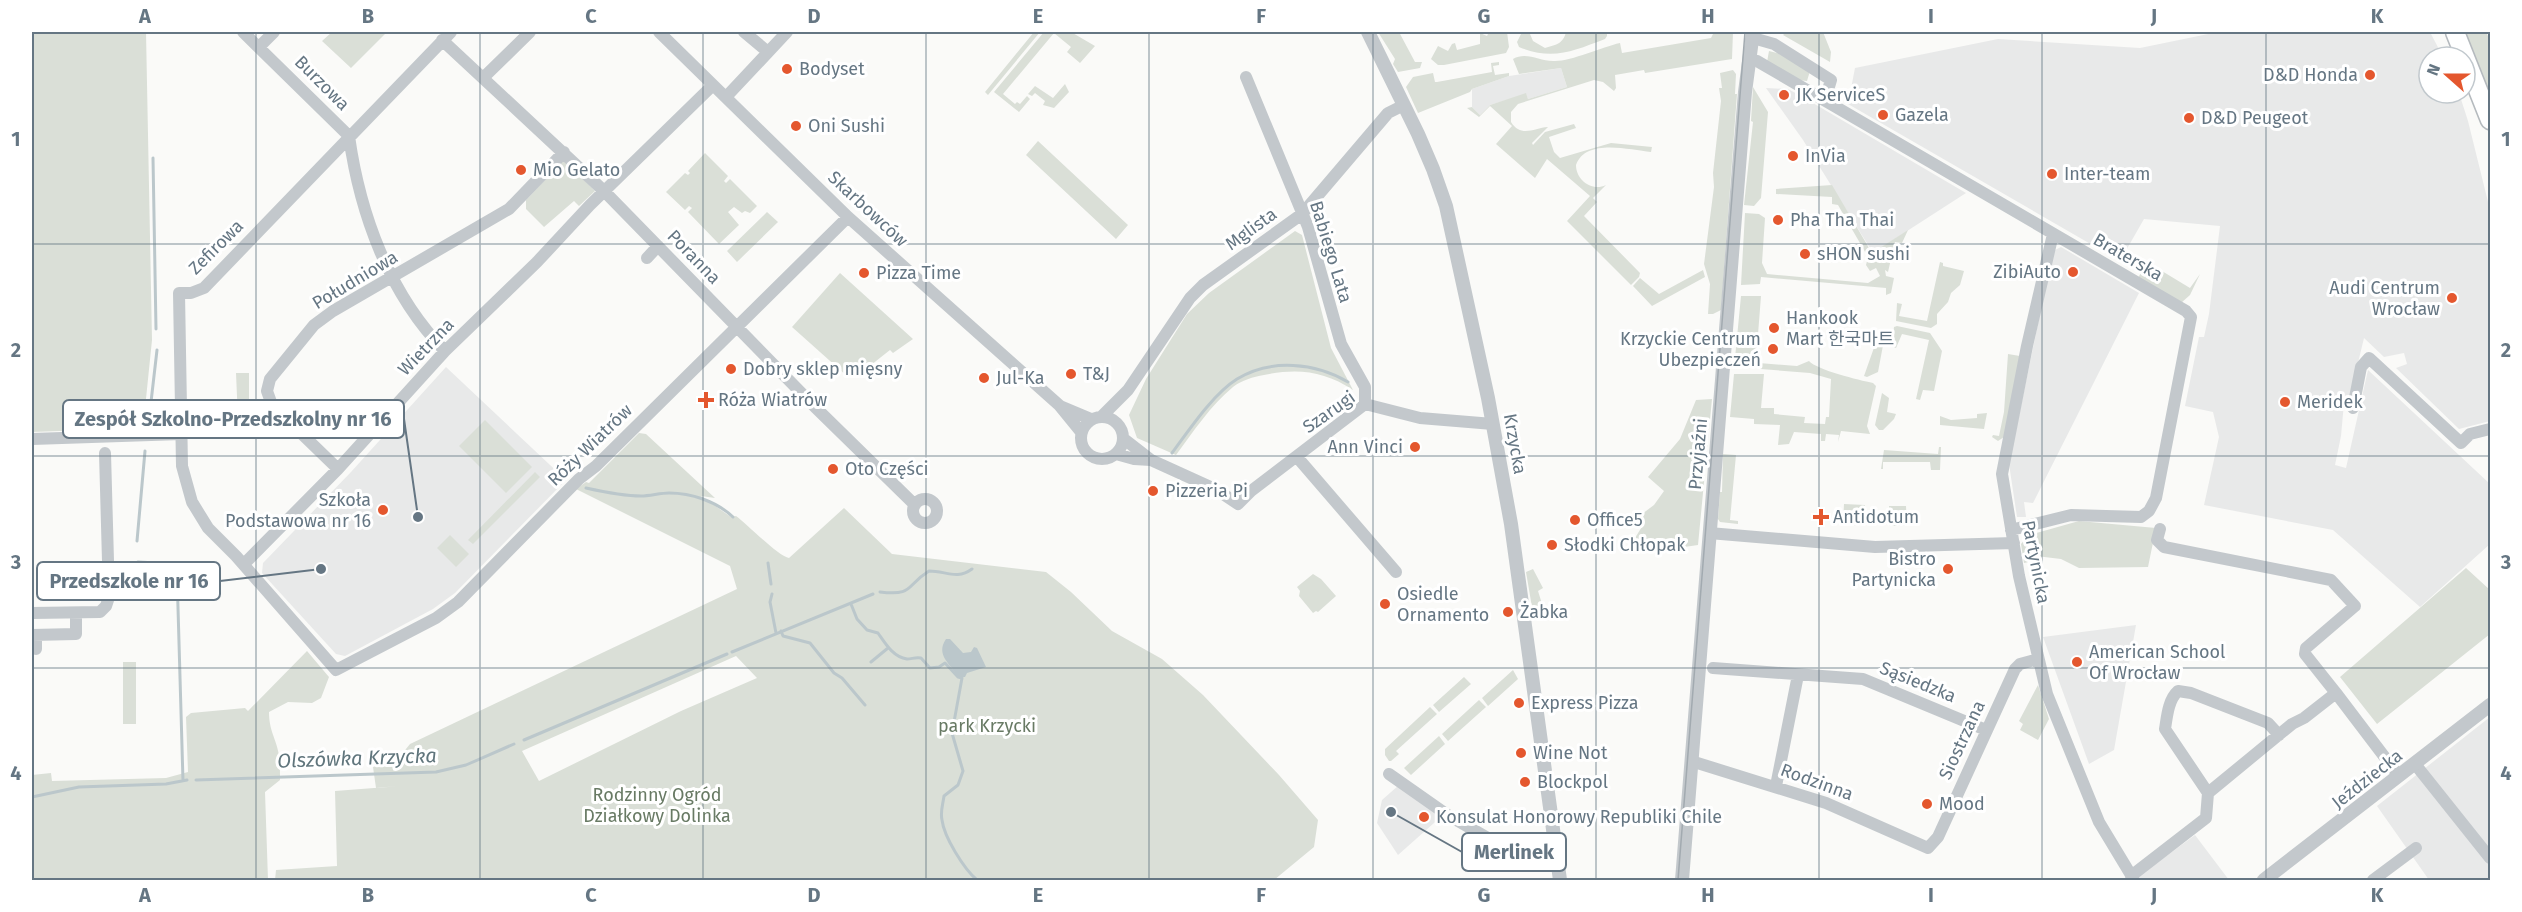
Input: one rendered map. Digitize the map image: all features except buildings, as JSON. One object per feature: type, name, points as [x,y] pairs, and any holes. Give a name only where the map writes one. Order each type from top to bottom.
[{"type":"main road","points":[[2455,32],[2490,120]]},
{"type":"street","name":"Burzowa","points":[[243,32],[349,136]]},
{"type":"street","points":[[259,47],[274,32]]},
{"type":"street","points":[[484,77],[530,32]]},
{"type":"street","name":"Skarbowców","points":[[659,32],[848,217],[1059,405],[1082,432]]},
{"type":"street","points":[[744,32],[768,52]]},
{"type":"street","points":[[726,97],[787,32]]},
{"type":"street","name":"Krzycka","points":[[1368,32],[1433,169],[1444,201],[1493,424],[1516,561],[1560,880]]},
{"type":"street","points":[[1753,35],[1774,44],[1832,80],[1825,100]]},
{"type":"street","name":"Przyjaźni","points":[[1682,880],[1709,533],[1753,35]]},
{"type":"street","name":"Poranna","points":[[446,36],[484,77],[604,191],[915,505]]},
{"type":"street","name":"Zefirowa","points":[[244,564],[208,528],[192,502],[182,466],[179,293],[191,293],[204,288],[446,36]]},
{"type":"street","name":"Braterska","points":[[1749,60],[1757,61],[1808,90],[2186,311],[2192,317],[2156,498],[2149,511],[2141,517],[2128,518],[2071,515],[2012,536]]},
{"type":"street","points":[[1808,90],[1820,73]]},
{"type":"street","name":"Babiego Lata","points":[[1246,76],[1308,227],[1341,344],[1365,387],[1365,404]]},
{"type":"street","name":"Wietrzna","points":[[244,564],[338,469],[445,351],[713,85]]},
{"type":"street","name":"Mglista","points":[[1097,418],[1128,390],[1193,294],[1302,214],[1388,113],[1404,105]]},
{"type":"street","points":[[349,136],[372,233],[393,278],[414,313],[445,351]]},
{"type":"street","name":"Południowa","points":[[338,469],[272,405],[267,395],[268,382],[314,325],[333,311],[509,209],[564,153]]},
{"type":"street","name":"Róży Wiatrów","points":[[244,564],[336,670],[436,618],[458,602],[848,217]]},
{"type":"street","name":"Partynicka","points":[[2053,234],[2002,468],[2012,536],[2047,694],[2099,822],[2132,878]]},
{"type":"street","points":[[647,258],[658,246]]},
{"type":"street","points":[[2353,408],[2361,367],[2369,358],[2461,443],[2470,434],[2490,429]]},
{"type":"street","name":"Mglista","points":[[1119,424],[1128,390]]},
{"type":"street","name":"Szarugi","points":[[1150,460],[1217,490],[1238,504],[1251,491],[1365,404],[1420,418],[1493,424]]},
{"type":"street","name":"Skarbowców","points":[[1059,405],[1097,418]]},
{"type":"street","points":[[1108,417],[1119,424],[1124,439],[1150,460],[1116,454],[1103,459],[1089,455],[1083,447],[1082,432],[1097,418],[1108,417]]},
{"type":"street","points":[[32,439],[181,434]]},
{"type":"street","points":[[1116,454],[1124,439]]},
{"type":"street","points":[[32,613],[100,612],[106,606],[109,597],[105,453]]},
{"type":"street","points":[[1297,457],[1396,572]]},
{"type":"street","points":[[2160,529],[2157,540],[2164,547],[2331,580],[2355,606],[2306,648],[2305,654],[2399,776]]},
{"type":"street","points":[[1709,533],[1875,547],[2012,536]]},
{"type":"street","points":[[36,649],[34,635],[76,634],[76,613]]},
{"type":"street","name":"Siostrzana","points":[[1928,848],[1938,837],[2015,669],[2020,664],[2038,659]]},
{"type":"street","name":"Sąsiedzka","points":[[1713,668],[1871,681],[1986,730]]},
{"type":"street","points":[[1776,786],[1798,675]]},
{"type":"street","points":[[2132,878],[2206,818],[2208,793],[2165,729],[2169,708],[2178,691],[2191,693],[2268,723],[2279,735]]},
{"type":"street","points":[[2208,793],[2292,724],[2304,718],[2336,693]]},
{"type":"street","name":"Jeździecka","points":[[2264,880],[2490,705]]},
{"type":"street","name":"Rodzinna","points":[[1691,761],[1826,803],[1928,848]]},
{"type":"street","points":[[2415,764],[2490,858]]},
{"type":"street","points":[[1389,774],[1446,814],[1533,864],[1557,864]]},
{"type":"street","points":[[2373,880],[2416,848]]},
{"type":"shaded area","points":[[2218,32],[2430,32],[2437,45],[2417,45],[2417,105],[2463,105],[2490,210],[2490,421],[2459,429],[2396,368],[2407,364],[2404,353],[2384,357],[2364,338],[2350,396],[2344,403],[2335,465],[2346,468],[2368,370],[2490,484],[2490,544],[2420,607],[2333,530],[2204,505],[2219,437],[2213,412],[2185,406],[2199,337],[2204,337],[2209,314],[2220,226],[2144,219],[2120,261],[1848,104],[1855,68],[1998,39],[2140,48]]},
{"type":"shaded area","points":[[1561,68],[1567,87],[1528,99],[1526,94],[1490,105],[1480,115],[1472,107],[1472,89],[1509,76]]},
{"type":"shaded area","points":[[1766,88],[1788,89],[1966,193],[1873,253],[1803,140]]},
{"type":"shaded area","points":[[2061,247],[2139,293],[2033,503],[2024,502],[2026,517],[2017,517],[2009,464],[2053,251]]},
{"type":"shaded area","points":[[446,367],[566,480],[455,593],[433,609],[345,656],[336,654],[262,573],[263,563],[351,472]]},
{"type":"shaded area","points":[[2136,625],[2114,750],[2089,764],[2043,637]]},
{"type":"shaded area","points":[[946,639],[950,639],[963,653],[971,652],[974,647],[977,648],[986,667],[967,673],[965,677],[958,677],[943,655],[942,650]]},
{"type":"shaded area","points":[[2490,717],[2490,880],[2429,880],[2377,806]]},
{"type":"shaded area","points":[[1399,785],[1443,815],[1398,855],[1377,823],[1382,800]]},
{"type":"shaded area","points":[[2195,835],[2229,880],[2142,880],[2139,876]]},
{"type":"green space","points":[[32,32],[146,32],[152,340],[143,428],[32,432]]},
{"type":"green space","points":[[332,32],[386,33],[351,68],[322,41]]},
{"type":"green space","points":[[1034,32],[1040,32],[988,95],[985,92]]},
{"type":"green space","points":[[1044,32],[1071,32],[1095,46],[1080,63],[1067,52],[1071,47],[1054,33],[1003,94],[1015,104],[1017,102],[1020,104],[1027,96],[1030,99],[1019,112],[994,92]]},
{"type":"green space","points":[[1378,32],[1399,32],[1415,62],[1422,62],[1420,68],[1398,72],[1393,64],[1395,59]]},
{"type":"green space","points":[[1489,32],[1507,32],[1509,47],[1506,53],[1444,65],[1438,65],[1431,59],[1438,46],[1448,51],[1455,43],[1457,50],[1480,44],[1480,33],[1487,36]]},
{"type":"green space","points":[[1522,32],[1536,32],[1530,34],[1533,41],[1545,48],[1560,42],[1566,32],[1607,32],[1607,36],[1605,39],[1573,50],[1553,54],[1519,47],[1517,42]]},
{"type":"green space","points":[[1714,32],[1733,32],[1732,59],[1645,73],[1644,70],[1615,75],[1616,88],[1614,91],[1603,82],[1594,80],[1518,104],[1511,112],[1511,122],[1519,130],[1528,131],[1548,127],[1532,143],[1533,145],[1545,132],[1574,124],[1576,128],[1549,137],[1554,152],[1560,158],[1611,143],[1652,147],[1651,152],[1598,148],[1581,157],[1576,165],[1582,180],[1590,186],[1606,185],[1593,198],[1597,202],[1584,216],[1640,273],[1631,285],[1567,221],[1590,196],[1547,159],[1535,178],[1496,144],[1512,126],[1490,106],[1479,117],[1467,108],[1472,107],[1480,115],[1490,105],[1526,93],[1528,99],[1567,87],[1561,68],[1519,74],[1513,59],[1518,57],[1528,56],[1549,61],[1562,60],[1620,43],[1622,53],[1711,38]]},
{"type":"green space","points":[[1786,32],[1820,34],[1823,32],[1831,52],[1830,62],[1783,35]]},
{"type":"green space","points":[[2465,32],[2486,32],[2490,40],[2490,100],[2477,65],[2477,45],[2470,45]]},
{"type":"green space","points":[[1769,51],[1785,55],[1810,71],[1807,81],[1798,80],[1767,62]]},
{"type":"green space","points":[[1499,62],[1499,65],[1493,66],[1495,75],[1509,73],[1509,76],[1472,89],[1470,92],[1418,113],[1406,87],[1413,77],[1433,73],[1435,82],[1437,82],[1492,72],[1491,63]]},
{"type":"green space","points":[[1733,70],[1736,74],[1735,94],[1737,94],[1721,310],[1708,314],[1710,284],[1704,264],[1714,187],[1713,173],[1721,101],[1719,88],[1722,88],[1720,73]]},
{"type":"green space","points":[[1065,84],[1069,92],[1054,108],[1043,105],[1045,101],[1035,93],[1032,96],[1028,94],[1035,86],[1053,98]]},
{"type":"green space","points":[[1753,87],[1768,112],[1761,198],[1754,206],[1744,205],[1753,122],[1751,121]]},
{"type":"green space","points":[[1038,141],[1128,225],[1116,239],[1026,155]]},
{"type":"green space","points":[[705,153],[728,176],[724,181],[726,183],[730,179],[757,206],[750,213],[745,211],[742,213],[734,207],[728,212],[739,225],[719,244],[688,212],[692,208],[689,206],[685,210],[666,192],[685,173],[688,175],[690,173],[688,171]]},
{"type":"green space","points":[[564,160],[595,191],[579,206],[574,201],[544,227],[526,209],[526,200]]},
{"type":"green space","points":[[1832,185],[1872,253],[1908,230],[1902,243],[1895,242],[1888,272],[1885,270],[1886,276],[1894,278],[1891,293],[1886,295],[1886,288],[1761,277],[1760,284],[1741,285],[1745,213],[1759,214],[1765,218],[1762,263],[1767,274],[1868,283],[1880,276],[1876,268],[1870,271],[1866,265],[1868,257],[1838,205],[1832,204],[1832,197],[1776,194],[1776,189]]},
{"type":"green space","points":[[767,212],[778,222],[737,262],[727,251]]},
{"type":"green space","points":[[1295,231],[1302,235],[1331,348],[1353,390],[1332,379],[1310,373],[1288,372],[1260,376],[1240,382],[1225,394],[1176,455],[1137,438],[1129,415],[1146,379],[1187,314],[1209,293]]},
{"type":"green space","points":[[1940,262],[1943,266],[1964,271],[1960,285],[1951,293],[1948,302],[1937,314],[1937,324],[1931,328],[1896,321],[1897,303],[1902,304],[1899,316],[1927,321]]},
{"type":"green space","points":[[2147,262],[2190,288],[2200,274],[2190,295],[2181,303],[2138,278]]},
{"type":"green space","points":[[1703,270],[1705,277],[1652,306],[1633,286],[1640,278],[1659,294]]},
{"type":"green space","points":[[840,273],[913,339],[893,353],[890,350],[871,365],[868,363],[848,377],[792,327]]},
{"type":"green space","points":[[1741,296],[1761,296],[1756,360],[1735,358]]},
{"type":"green space","points":[[1894,327],[1930,333],[1942,351],[1934,391],[1923,390],[1920,400],[1916,399],[1929,340],[1902,334],[1896,348],[1892,346]]},
{"type":"green space","points":[[1872,333],[1883,337],[1884,340],[1878,372],[1867,377],[1864,376],[1876,342],[1870,340]]},
{"type":"green space","points":[[2008,354],[2020,356],[2004,437],[1998,441],[1992,437],[1993,435],[1999,436],[2004,412]]},
{"type":"green space","points":[[1735,361],[1797,366],[1809,361],[1829,371],[1873,383],[1876,386],[1867,426],[1870,434],[1841,431],[1838,442],[1839,435],[1826,434],[1825,441],[1821,441],[1821,434],[1794,432],[1789,444],[1778,445],[1780,425],[1754,424],[1754,419],[1730,417],[1734,374],[1764,374],[1761,408],[1774,408],[1774,414],[1805,417],[1804,423],[1825,424],[1826,417],[1829,417],[1831,379],[1810,373],[1735,367]]},
{"type":"green space","points":[[236,373],[249,373],[249,412],[244,420],[238,420]]},
{"type":"green space","points":[[1882,393],[1889,398],[1887,412],[1896,414],[1883,430],[1879,430],[1875,425]]},
{"type":"green space","points":[[1712,399],[1698,545],[1650,552],[1635,538],[1643,525],[1642,514],[1654,505],[1664,491],[1648,477],[1680,439],[1696,400]]},
{"type":"green space","points":[[1987,413],[1984,429],[1940,425],[1940,416],[1951,420],[1977,418],[1977,414]]},
{"type":"green space","points":[[485,420],[532,467],[506,493],[459,446]]},
{"type":"green space","points":[[639,433],[646,434],[715,498],[701,496],[731,517],[736,516],[789,558],[844,508],[892,554],[1046,572],[1112,631],[1162,659],[1203,695],[1318,820],[1314,847],[1274,880],[275,880],[276,870],[337,866],[335,791],[376,788],[373,767],[397,760],[410,744],[737,589],[730,566],[576,489],[586,482],[589,483]],"holes":[[[736,656],[757,678],[681,711],[539,781],[522,751]]]},
{"type":"green space","points":[[1939,447],[1941,447],[1940,470],[1931,470],[1930,462],[1883,462],[1883,469],[1881,469],[1884,450],[1938,454]]},
{"type":"green space","points":[[1723,454],[1736,455],[1730,520],[1738,521],[1738,524],[1720,522],[1718,519],[1720,492],[1722,492]]},
{"type":"green space","points":[[535,472],[540,477],[473,544],[468,540]]},
{"type":"green space","points":[[1844,504],[1865,505],[1863,526],[1843,524]]},
{"type":"green space","points":[[1889,506],[1906,506],[1907,526],[1889,526]]},
{"type":"green space","points":[[2079,521],[2156,528],[2148,567],[2079,568],[2061,559],[2036,556],[2032,557],[2033,561],[2024,563],[2021,544],[2029,535]]},
{"type":"green space","points":[[450,535],[469,554],[456,567],[437,548]]},
{"type":"green space","points":[[2466,568],[2490,590],[2490,634],[2377,724],[2340,677]]},
{"type":"green space","points":[[1533,569],[1543,588],[1538,591],[1543,607],[1541,612],[1533,613],[1526,572]]},
{"type":"green space","points":[[1313,574],[1321,579],[1336,596],[1318,612],[1313,613],[1299,596],[1300,591],[1297,587]]},
{"type":"green space","points":[[307,651],[329,677],[321,698],[312,703],[288,702],[269,712],[279,755],[280,780],[265,792],[268,880],[32,880],[32,775],[51,773],[52,781],[166,778],[188,772],[186,717],[191,713],[245,708],[248,711]]},
{"type":"green space","points":[[123,662],[136,662],[136,724],[123,724]]},
{"type":"green space","points":[[1513,670],[1518,679],[1488,706],[1482,698]]},
{"type":"green space","points":[[1464,677],[1471,684],[1439,712],[1433,705]]},
{"type":"green space","points":[[2038,685],[2049,719],[2038,740],[2020,730],[2023,724],[2019,721]]},
{"type":"green space","points":[[1479,700],[1486,707],[1448,741],[1442,734]]},
{"type":"green space","points":[[1430,707],[1437,714],[1396,751],[1399,754],[1389,761],[1385,755],[1385,749]]},
{"type":"green space","points":[[1439,736],[1445,744],[1411,775],[1404,768]]},
{"type":"waterway","points":[[153,158],[156,329]]},
{"type":"waterway","points":[[148,428],[157,350]]},
{"type":"waterway","name":"Olszówka Krzycka","points":[[1172,453],[1219,394],[1237,379],[1250,372],[1279,366],[1308,367],[1348,382]]},
{"type":"waterway","points":[[137,541],[145,451]]},
{"type":"waterway","points":[[586,488],[634,496],[686,494],[711,502],[733,517]]},
{"type":"waterway","points":[[138,562],[176,564]]},
{"type":"waterway","points":[[768,563],[771,584]]},
{"type":"waterway","name":"Olszówka Krzycka","points":[[880,592],[904,591],[929,571],[961,574],[972,569]]},
{"type":"waterway","points":[[177,573],[183,781]]},
{"type":"waterway","points":[[772,594],[770,602],[776,633]]},
{"type":"waterway","name":"Olszówka Krzycka","points":[[732,652],[873,594]]},
{"type":"waterway","points":[[851,604],[857,619],[867,630],[878,633],[898,656],[907,659],[921,658],[930,668],[939,667],[945,663],[958,677],[962,678],[952,733],[963,771],[958,785],[944,796],[941,817],[946,835],[955,852],[977,880]]},
{"type":"waterway","points":[[781,631],[783,636],[810,643],[834,673],[842,678],[865,705]]},
{"type":"waterway","points":[[871,662],[888,648]]},
{"type":"waterway","name":"Olszówka Krzycka","points":[[524,740],[727,654]]},
{"type":"waterway","name":"Olszówka Krzycka","points":[[196,780],[436,772],[466,765],[514,744]]},
{"type":"waterway","name":"Olszówka Krzycka","points":[[32,797],[79,787],[166,784],[187,780]]},
{"type":"tram line","points":[[1678,880],[1745,32]]},
{"type":"place","name":"Bodyset","points":[[787,69]]},
{"type":"place","name":"D&D Honda","points":[[2370,75]]},
{"type":"place","name":"JK ServiceS","points":[[1784,95]]},
{"type":"place","name":"Gazela","points":[[1883,115]]},
{"type":"place","name":"D&D Peugeot","points":[[2189,118]]},
{"type":"place","name":"Oni Sushi","points":[[796,126]]},
{"type":"place","name":"InVia","points":[[1793,156]]},
{"type":"place","name":"Mio Gelato","points":[[521,170]]},
{"type":"place","name":"Inter-team","points":[[2052,174]]},
{"type":"place","name":"Pha Tha Thai","points":[[1778,220]]},
{"type":"place","name":"sHON sushi","points":[[1805,254]]},
{"type":"place","name":"ZibiAuto","points":[[2073,272]]},
{"type":"place","name":"Pizza Time","points":[[864,273]]},
{"type":"place","name":"Audi Centrum Wrocław","points":[[2452,298]]},
{"type":"place","name":"Hankook Mart 한국마트","points":[[1774,328]]},
{"type":"place","name":"Krzyckie Centrum Ubezpieczeń","points":[[1773,349]]},
{"type":"place","name":"Dobry sklep mięsny","points":[[731,369]]},
{"type":"place","name":"T&J","points":[[1071,374]]},
{"type":"place","name":"Jul-Ka","points":[[984,378]]},
{"type":"place","name":"Róża Wiatrów","points":[[706,400]]},
{"type":"place","name":"Meridek","points":[[2285,402]]},
{"type":"place","name":"Ann Vinci","points":[[1415,447]]},
{"type":"place","name":"Oto Części","points":[[833,469]]},
{"type":"place","name":"Pizzeria Pi","points":[[1153,491]]},
{"type":"place","name":"Szkoła Podstawowa nr 16","points":[[383,510]]},
{"type":"place","name":"Zespół Szkolno-Przedszkolny nr 16","points":[[418,517]]},
{"type":"place","name":"Antidotum","points":[[1821,517]]},
{"type":"place","name":"Office5","points":[[1575,520]]},
{"type":"place","name":"Słodki Chłopak","points":[[1552,545]]},
{"type":"place","name":"Przedszkole nr 16","points":[[321,569]]},
{"type":"place","name":"Bistro Partynicka","points":[[1948,569]]},
{"type":"place","name":"Osiedle Ornamento","points":[[1385,604]]},
{"type":"place","name":"Żabka","points":[[1508,612]]},
{"type":"place","name":"American School Of Wrocław","points":[[2077,662]]},
{"type":"place","name":"Express Pizza","points":[[1519,703]]},
{"type":"place","name":"Wine Not","points":[[1521,753]]},
{"type":"place","name":"Blockpol","points":[[1525,782]]},
{"type":"place","name":"Mood","points":[[1927,804]]},
{"type":"place","name":"Merlinek","points":[[1391,812]]},
{"type":"place","name":"Konsulat Honorowy Republiki Chile","points":[[1424,817]]},
{"type":"park label","name":"park Krzycki","points":[[987,726]]},
{"type":"park label","name":"Rodzinny Ogród Działkowy Dolinka","points":[[657,805]]}]
